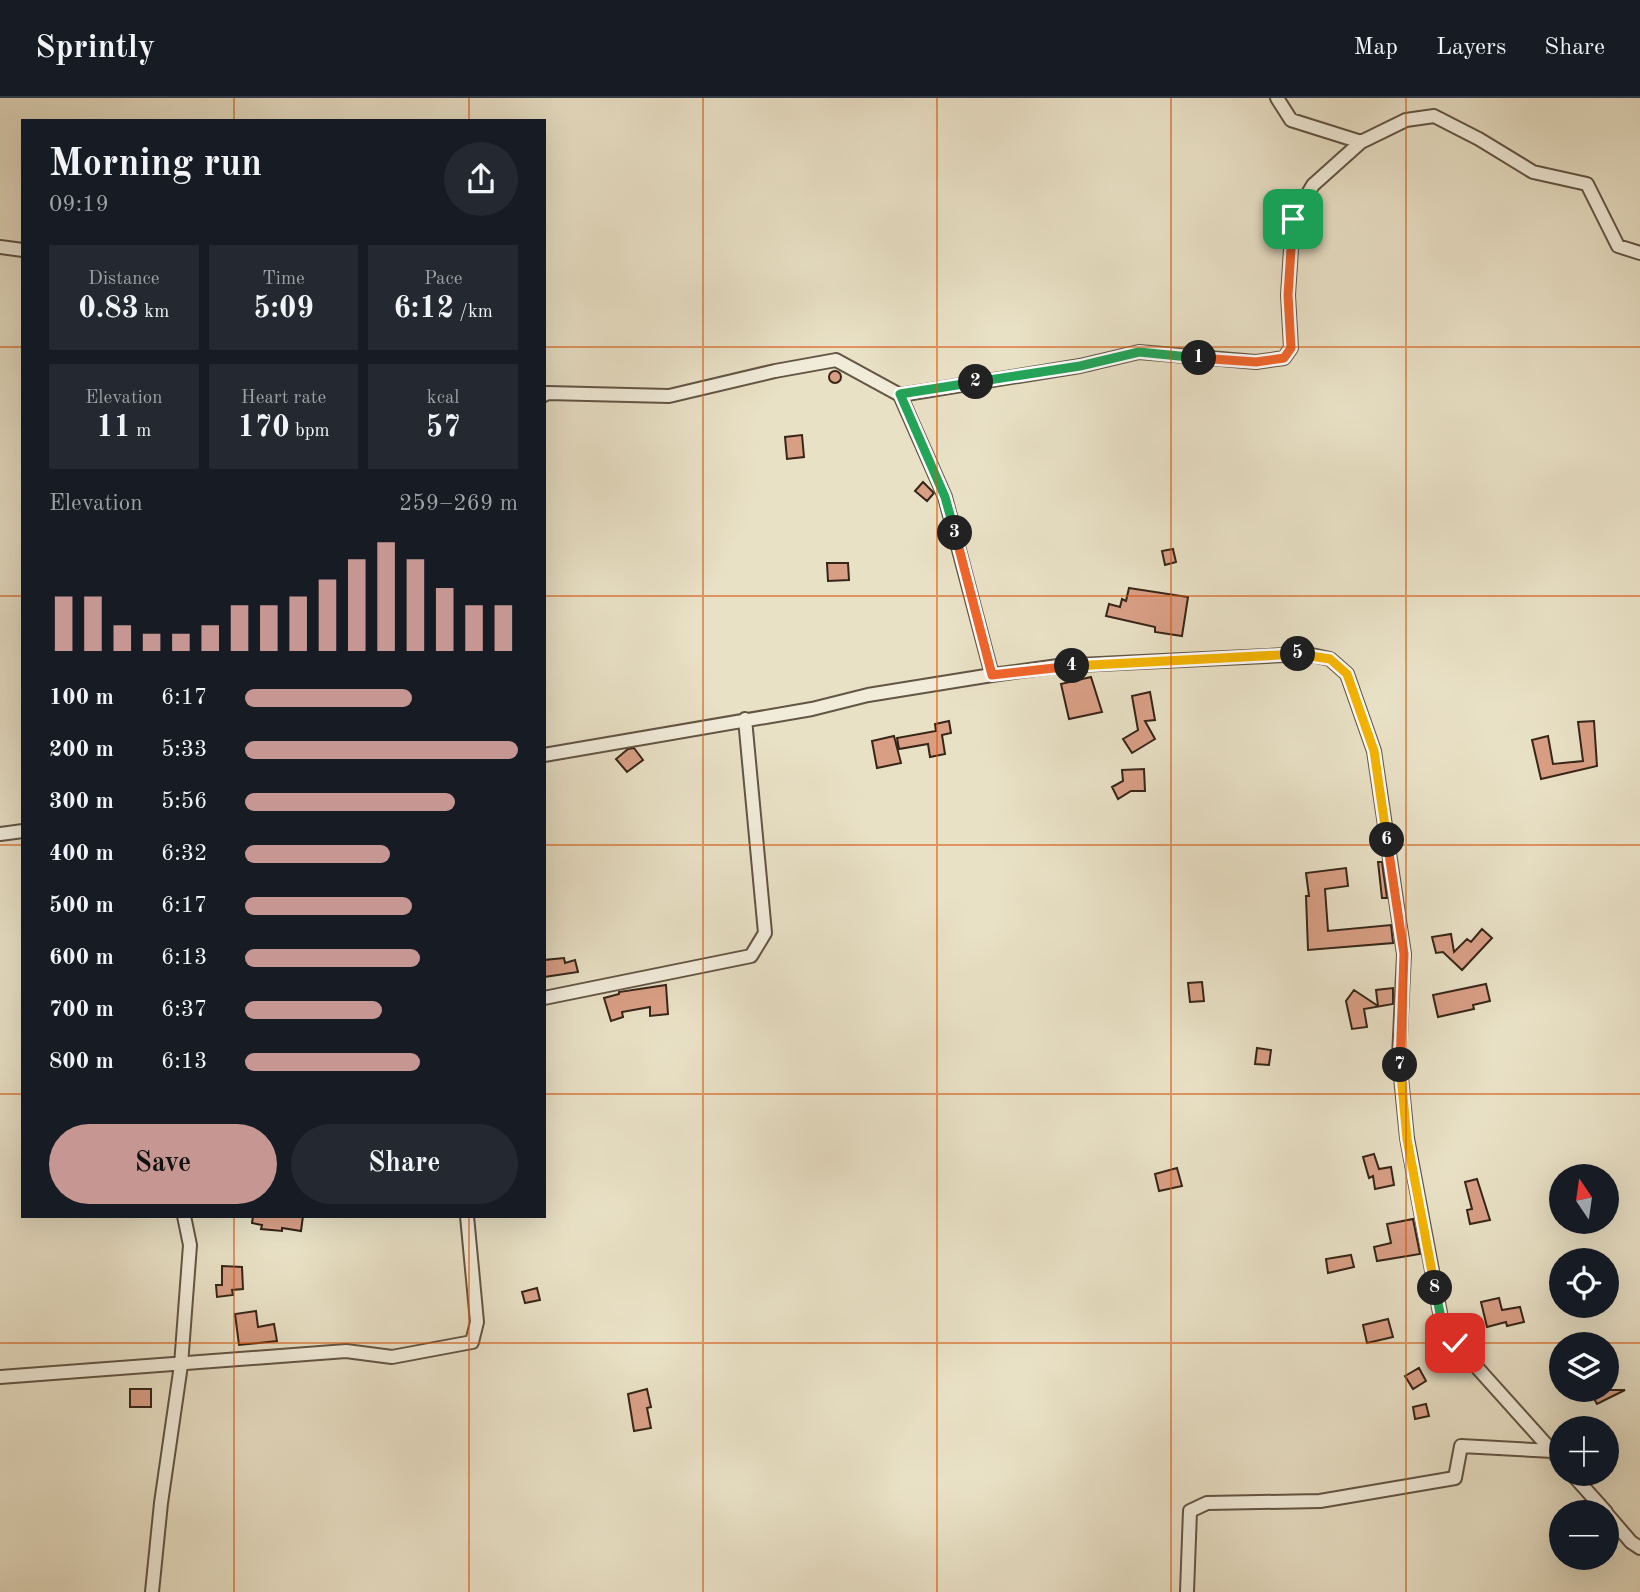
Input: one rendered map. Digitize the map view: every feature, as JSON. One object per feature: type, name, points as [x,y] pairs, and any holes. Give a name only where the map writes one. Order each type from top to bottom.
[{"type":"street","points":[[1277,98],[1291,120],[1361,142]]},
{"type":"street","points":[[546,394],[669,396],[775,371],[836,360],[900,394],[1080,366],[1139,352],[1256,362],[1284,358],[1291,348],[1288,295],[1293,219],[1313,185],[1361,142],[1406,120],[1434,116],[1479,139],[1532,172],[1587,184],[1618,246],[1640,253]]},
{"type":"street","points":[[0,247],[21,250]]},
{"type":"street","points":[[900,394],[945,497],[992,675]]},
{"type":"street","points":[[546,755],[812,709],[868,695],[1058,666],[1307,654],[1330,659],[1347,674],[1374,751],[1404,954],[1399,1057],[1407,1139],[1441,1318],[1455,1343],[1549,1447]]},
{"type":"street","points":[[546,998],[751,956],[765,933],[746,719]]},
{"type":"street","points":[[0,834],[21,831]]},
{"type":"street","points":[[152,1592],[161,1503],[181,1365],[190,1245],[184,1218]]},
{"type":"street","points":[[0,1377],[346,1351],[392,1357],[472,1342],[477,1322],[467,1218]]},
{"type":"street","points":[[1187,1592],[1190,1511],[1207,1503],[1320,1502],[1455,1478],[1461,1446],[1549,1455]]},
{"type":"street","points":[[1582,1486],[1595,1500]]},
{"type":"street","points":[[1619,1528],[1640,1548]]},
{"type":"building","points":[[835,371],[841,377],[835,383],[829,377]]},
{"type":"building","points":[[802,435],[804,457],[787,459],[785,437]]},
{"type":"building","points":[[923,482],[934,493],[927,501],[915,491]]},
{"type":"building","points":[[1173,549],[1176,562],[1165,565],[1162,551]]},
{"type":"building","points":[[827,563],[848,563],[849,580],[828,581]]},
{"type":"building","points":[[1129,588],[1188,597],[1182,636],[1155,632],[1155,627],[1106,616],[1109,604],[1120,607],[1122,599],[1126,601]]},
{"type":"building","points":[[1091,677],[1102,712],[1069,719],[1061,684]]},
{"type":"building","points":[[1150,692],[1155,720],[1145,721],[1155,739],[1132,753],[1123,739],[1138,730],[1132,696]]},
{"type":"building","points":[[949,721],[951,733],[942,735],[945,754],[930,757],[928,744],[899,749],[897,738],[936,731],[935,724]]},
{"type":"building","points":[[1594,721],[1597,766],[1541,779],[1532,740],[1548,736],[1553,764],[1583,761],[1578,722]]},
{"type":"building","points":[[894,736],[901,763],[877,768],[872,741]]},
{"type":"building","points":[[634,748],[643,760],[627,772],[616,759],[628,749]]},
{"type":"building","points":[[1144,769],[1145,791],[1131,791],[1118,799],[1112,787],[1123,781],[1122,770]]},
{"type":"building","points":[[1378,862],[1382,862],[1387,898],[1382,898]]},
{"type":"building","points":[[1346,868],[1348,886],[1325,889],[1328,931],[1391,925],[1393,943],[1308,950],[1306,896],[1309,896],[1306,873]]},
{"type":"building","points":[[1482,929],[1492,938],[1462,970],[1443,952],[1436,953],[1432,937],[1451,934],[1454,952],[1467,939],[1471,942]]},
{"type":"building","points":[[564,958],[565,963],[575,960],[578,972],[546,977],[546,960]]},
{"type":"building","points":[[1202,982],[1204,1001],[1190,1002],[1188,983]]},
{"type":"building","points":[[1486,984],[1490,1001],[1473,1005],[1474,1009],[1438,1017],[1433,995]]},
{"type":"building","points":[[666,985],[668,1014],[650,1016],[650,1007],[622,1012],[623,1017],[611,1021],[604,998],[619,992]]},
{"type":"building","points":[[1393,988],[1393,1004],[1364,1009],[1367,1027],[1352,1029],[1346,1001],[1354,990],[1378,1006],[1376,990]]},
{"type":"building","points":[[1257,1048],[1271,1050],[1269,1065],[1255,1064]]},
{"type":"building","points":[[1374,1154],[1379,1169],[1391,1167],[1394,1185],[1375,1189],[1373,1176],[1369,1178],[1363,1157]]},
{"type":"building","points":[[1177,1168],[1182,1186],[1159,1191],[1155,1174]]},
{"type":"building","points":[[1477,1179],[1490,1220],[1470,1224],[1467,1210],[1472,1209],[1465,1182]]},
{"type":"building","points":[[253,1218],[303,1218],[301,1231],[261,1229],[262,1225],[252,1223]]},
{"type":"building","points":[[1413,1219],[1420,1254],[1377,1261],[1374,1247],[1391,1243],[1387,1224]]},
{"type":"building","points":[[1351,1255],[1354,1267],[1328,1273],[1326,1259]]},
{"type":"building","points":[[222,1266],[242,1267],[243,1289],[232,1290],[233,1295],[217,1297],[216,1285],[222,1285]]},
{"type":"building","points":[[537,1288],[540,1300],[525,1303],[522,1292]]},
{"type":"building","points":[[1499,1298],[1502,1310],[1520,1307],[1524,1322],[1507,1326],[1506,1322],[1487,1327],[1481,1302]]},
{"type":"building","points":[[256,1311],[258,1327],[274,1324],[277,1341],[239,1345],[235,1314]]},
{"type":"building","points":[[1388,1319],[1393,1337],[1367,1343],[1363,1325]]},
{"type":"building","points":[[1419,1368],[1426,1381],[1413,1389],[1405,1376]]},
{"type":"building","points":[[130,1389],[151,1389],[151,1407],[130,1407]]},
{"type":"building","points":[[647,1389],[651,1407],[647,1408],[651,1428],[634,1431],[628,1394]]},
{"type":"building","points":[[1426,1404],[1429,1416],[1415,1419],[1413,1407]]},
{"type":"route","points":[[1293,219],[1288,295],[1291,348],[1284,358],[1256,362],[1139,352],[1080,366],[900,394],[945,497],[992,675],[1058,666],[1307,654],[1330,659],[1347,674],[1374,751],[1404,954],[1399,1057],[1407,1139],[1441,1318],[1455,1343]]}]
